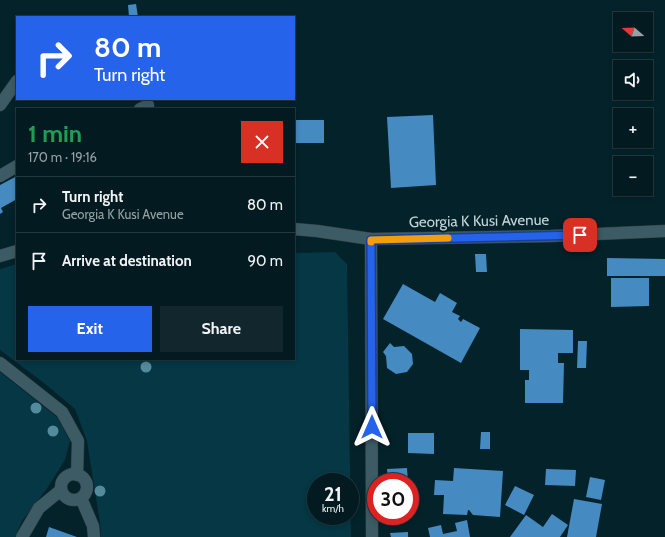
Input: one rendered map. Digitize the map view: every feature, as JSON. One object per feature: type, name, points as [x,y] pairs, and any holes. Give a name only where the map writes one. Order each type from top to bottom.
[{"type":"street","points":[[0,104],[16,82]]},
{"type":"street","points":[[0,176],[16,167]]},
{"type":"street","name":"Georgia K Kusi Avenue","points":[[295,229],[317,231],[371,240],[665,232]]},
{"type":"street","points":[[371,240],[372,537]]},
{"type":"street","points":[[0,256],[16,251]]},
{"type":"street","points":[[0,362],[62,412],[78,441],[76,475]]},
{"type":"street","points":[[22,537],[39,508],[61,490],[63,480],[71,475],[81,476],[87,485],[85,495],[81,498],[72,500],[67,498],[61,490]]},
{"type":"street","points":[[81,498],[93,526],[94,537]]},
{"type":"shaded area","points":[[335,252],[347,264],[350,473],[307,473],[307,525],[351,525],[351,537],[101,537],[87,441],[75,409],[44,383],[0,350],[0,269],[16,264],[16,360],[295,360],[295,253]]},
{"type":"shaded area","points":[[0,372],[57,417],[70,441],[65,460],[46,490],[22,521],[15,537],[0,537]]},
{"type":"building","points":[[136,4],[138,16],[129,16],[128,5]]},
{"type":"building","points":[[433,115],[436,185],[391,188],[387,117]]},
{"type":"building","points":[[295,120],[324,120],[324,143],[295,143]]},
{"type":"building","points":[[16,177],[16,200],[1,208],[3,212],[0,214],[0,185]]},
{"type":"building","points":[[475,254],[486,254],[487,272],[476,272]]},
{"type":"building","points":[[607,258],[665,259],[665,276],[607,276]]},
{"type":"building","points":[[611,278],[649,278],[649,306],[611,307]]},
{"type":"building","points":[[403,284],[435,302],[440,293],[457,303],[452,312],[460,316],[458,319],[461,322],[463,319],[480,328],[461,363],[383,319]]},
{"type":"building","points":[[520,329],[573,330],[573,353],[558,353],[558,363],[564,363],[563,403],[525,403],[525,380],[529,380],[529,370],[520,370]]},
{"type":"building","points":[[578,341],[587,341],[586,368],[577,368]]},
{"type":"building","points":[[390,343],[394,347],[404,346],[412,354],[413,364],[407,372],[396,374],[387,368],[386,356],[383,352]]},
{"type":"building","points":[[481,432],[490,432],[490,449],[480,449]]},
{"type":"building","points":[[408,433],[434,433],[434,454],[408,453]]},
{"type":"building","points":[[407,468],[407,473],[387,473],[387,469]]},
{"type":"building","points":[[454,468],[503,471],[500,517],[473,515],[469,510],[467,515],[443,514],[444,495],[434,495],[435,480],[453,481]]},
{"type":"building","points":[[546,469],[576,470],[575,486],[545,485]]},
{"type":"building","points":[[590,477],[605,480],[601,500],[586,497]]},
{"type":"building","points":[[515,486],[534,495],[524,515],[505,505]]},
{"type":"building","points":[[574,499],[602,504],[596,537],[567,537]]},
{"type":"building","points":[[552,514],[568,525],[560,537],[510,537],[526,515],[543,527]]},
{"type":"building","points":[[467,520],[470,537],[430,537],[428,528],[441,525],[443,534],[457,531],[455,523]]},
{"type":"building","points":[[49,527],[77,537],[46,537]]},
{"type":"building","points":[[408,532],[408,537],[391,537],[390,533]]},
{"type":"slow traffic","points":[[371,242],[371,240],[448,238]]},
{"type":"route","points":[[372,427],[371,240],[580,235]]}]
